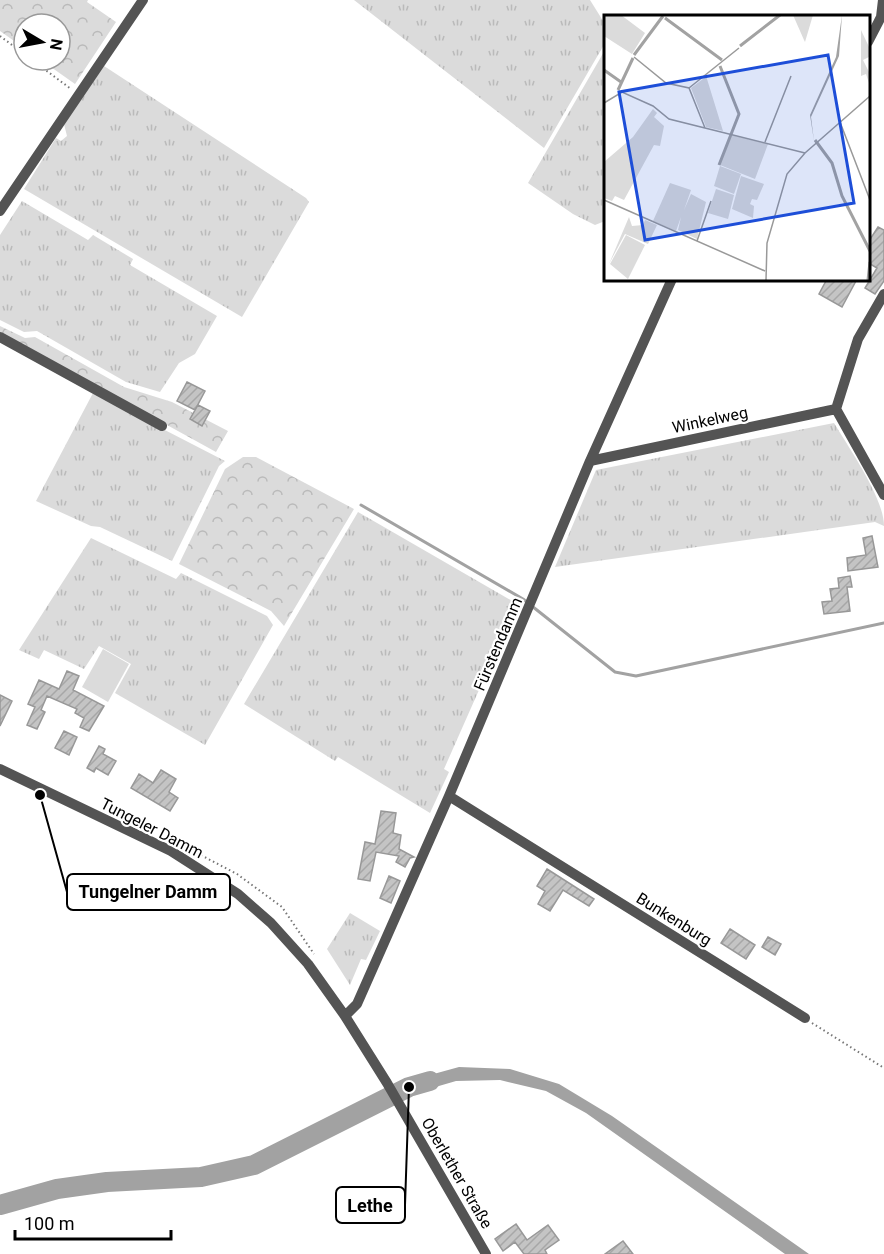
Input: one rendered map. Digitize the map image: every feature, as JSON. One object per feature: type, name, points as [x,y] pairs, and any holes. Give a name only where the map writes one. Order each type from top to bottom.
[{"type":"street","points":[[0,211],[143,0]]},
{"type":"street","points":[[869,38],[880,17],[883,0]]},
{"type":"street","name":"Fürstendamm","points":[[345,1016],[357,1004],[449,796],[590,461],[672,280]]},
{"type":"street","points":[[884,294],[858,339],[836,409],[884,495]]},
{"type":"street","points":[[0,337],[162,426]]},
{"type":"street","name":"Winkelweg","points":[[590,461],[836,409]]},
{"type":"street","name":"Tungeler Damm","points":[[0,769],[171,852],[238,894],[289,942],[327,989],[402,1108]]},
{"type":"street","name":"Bunkenburg","points":[[449,796],[805,1018]]},
{"type":"street","name":"Oberlether Straße","points":[[402,1108],[482,1253]]},
{"type":"path","points":[[49,72],[79,94]]},
{"type":"path","points":[[805,1018],[884,1068]]},
{"type":"green space","points":[[0,0],[88,0],[87,2],[116,22],[75,84],[58,72],[72,72],[72,12],[12,12],[12,40],[0,31]]},
{"type":"green space","points":[[354,0],[590,0],[604,22],[604,45],[544,148]]},
{"type":"green space","points":[[604,52],[604,221],[595,225],[573,214],[528,183]]},
{"type":"green space","points":[[104,66],[309,202],[242,317],[24,189],[56,138],[61,141],[67,136],[64,124]]},
{"type":"green space","points":[[22,201],[88,240],[93,235],[133,259],[130,265],[217,316],[195,354],[179,363],[160,392],[126,382],[37,331],[24,332],[0,320],[0,235]]},
{"type":"green space","points":[[0,326],[25,338],[35,337],[124,387],[172,402],[228,431],[216,452],[0,333]]},
{"type":"green space","points":[[93,393],[225,461],[219,466],[172,561],[100,527],[91,526],[36,501]]},
{"type":"green space","points":[[834,423],[872,488],[884,526],[875,522],[555,567],[596,470]]},
{"type":"green space","points":[[243,457],[256,457],[354,509],[284,626],[271,611],[179,564],[225,469]]},
{"type":"green space","points":[[358,512],[521,606],[507,640],[502,638],[444,769],[449,772],[430,813],[338,757],[335,761],[244,704]]},
{"type":"green space","points":[[91,538],[176,579],[181,573],[267,616],[273,625],[205,745],[115,693],[131,664],[99,646],[84,669],[44,650],[39,659],[19,650]]},
{"type":"green space","points":[[103,649],[129,664],[108,702],[82,687]]},
{"type":"green space","points":[[350,913],[380,931],[366,960],[361,959],[350,985],[327,949]]},
{"type":"shaded area","points":[[459,1067],[510,1069],[559,1084],[612,1116],[809,1254],[785,1254],[586,1113],[546,1091],[500,1080],[456,1081],[408,1095],[401,1083]]},
{"type":"building","points":[[878,227],[884,230],[884,281],[875,294],[865,288],[877,268],[869,263],[869,241]]},
{"type":"building","points":[[826,280],[856,280],[842,307],[819,294]]},
{"type":"building","points":[[187,382],[205,391],[195,410],[177,401]]},
{"type":"building","points":[[198,405],[210,411],[202,426],[190,419]]},
{"type":"building","points":[[872,536],[878,567],[848,571],[847,558],[866,555],[863,538]]},
{"type":"building","points":[[850,576],[852,587],[847,587],[850,611],[824,614],[822,602],[832,601],[830,589],[839,588],[838,578]]},
{"type":"building","points":[[67,671],[79,676],[73,690],[104,706],[89,731],[80,727],[84,718],[75,713],[77,709],[47,696],[41,710],[45,712],[37,729],[27,725],[35,707],[28,704],[39,680],[59,689]]},
{"type":"building","points":[[0,695],[12,701],[0,726]]},
{"type":"building","points":[[64,731],[77,737],[69,755],[55,748]]},
{"type":"building","points":[[99,746],[105,749],[103,754],[116,761],[108,775],[96,768],[94,772],[87,768]]},
{"type":"building","points":[[161,770],[176,779],[169,792],[178,798],[170,811],[131,788],[139,774],[153,783]]},
{"type":"building","points":[[381,811],[396,813],[393,833],[401,835],[399,849],[414,857],[410,858],[405,867],[396,862],[399,856],[376,852],[370,881],[358,879],[365,842],[375,844]]},
{"type":"building","points":[[547,869],[594,899],[589,906],[563,890],[550,911],[538,904],[545,891],[537,886]]},
{"type":"building","points":[[389,876],[400,881],[391,903],[380,898]]},
{"type":"building","points":[[730,929],[755,945],[746,959],[721,943]]},
{"type":"building","points":[[768,937],[781,944],[775,955],[762,947]]},
{"type":"building","points":[[516,1224],[527,1240],[548,1225],[559,1240],[545,1250],[547,1254],[524,1254],[515,1242],[503,1251],[495,1239]]},
{"type":"building","points":[[623,1241],[633,1254],[605,1254]]},
{"type":"waterway","points":[[361,505],[523,599],[615,672],[636,676],[884,623]]},
{"type":"waterway","points":[[0,1205],[57,1189],[107,1182],[201,1177],[254,1165],[409,1087],[430,1081]]},
{"type":"place","name":"Tungelner Damm","points":[[40,795]]},
{"type":"place","name":"Lethe","points":[[409,1087]]}]
